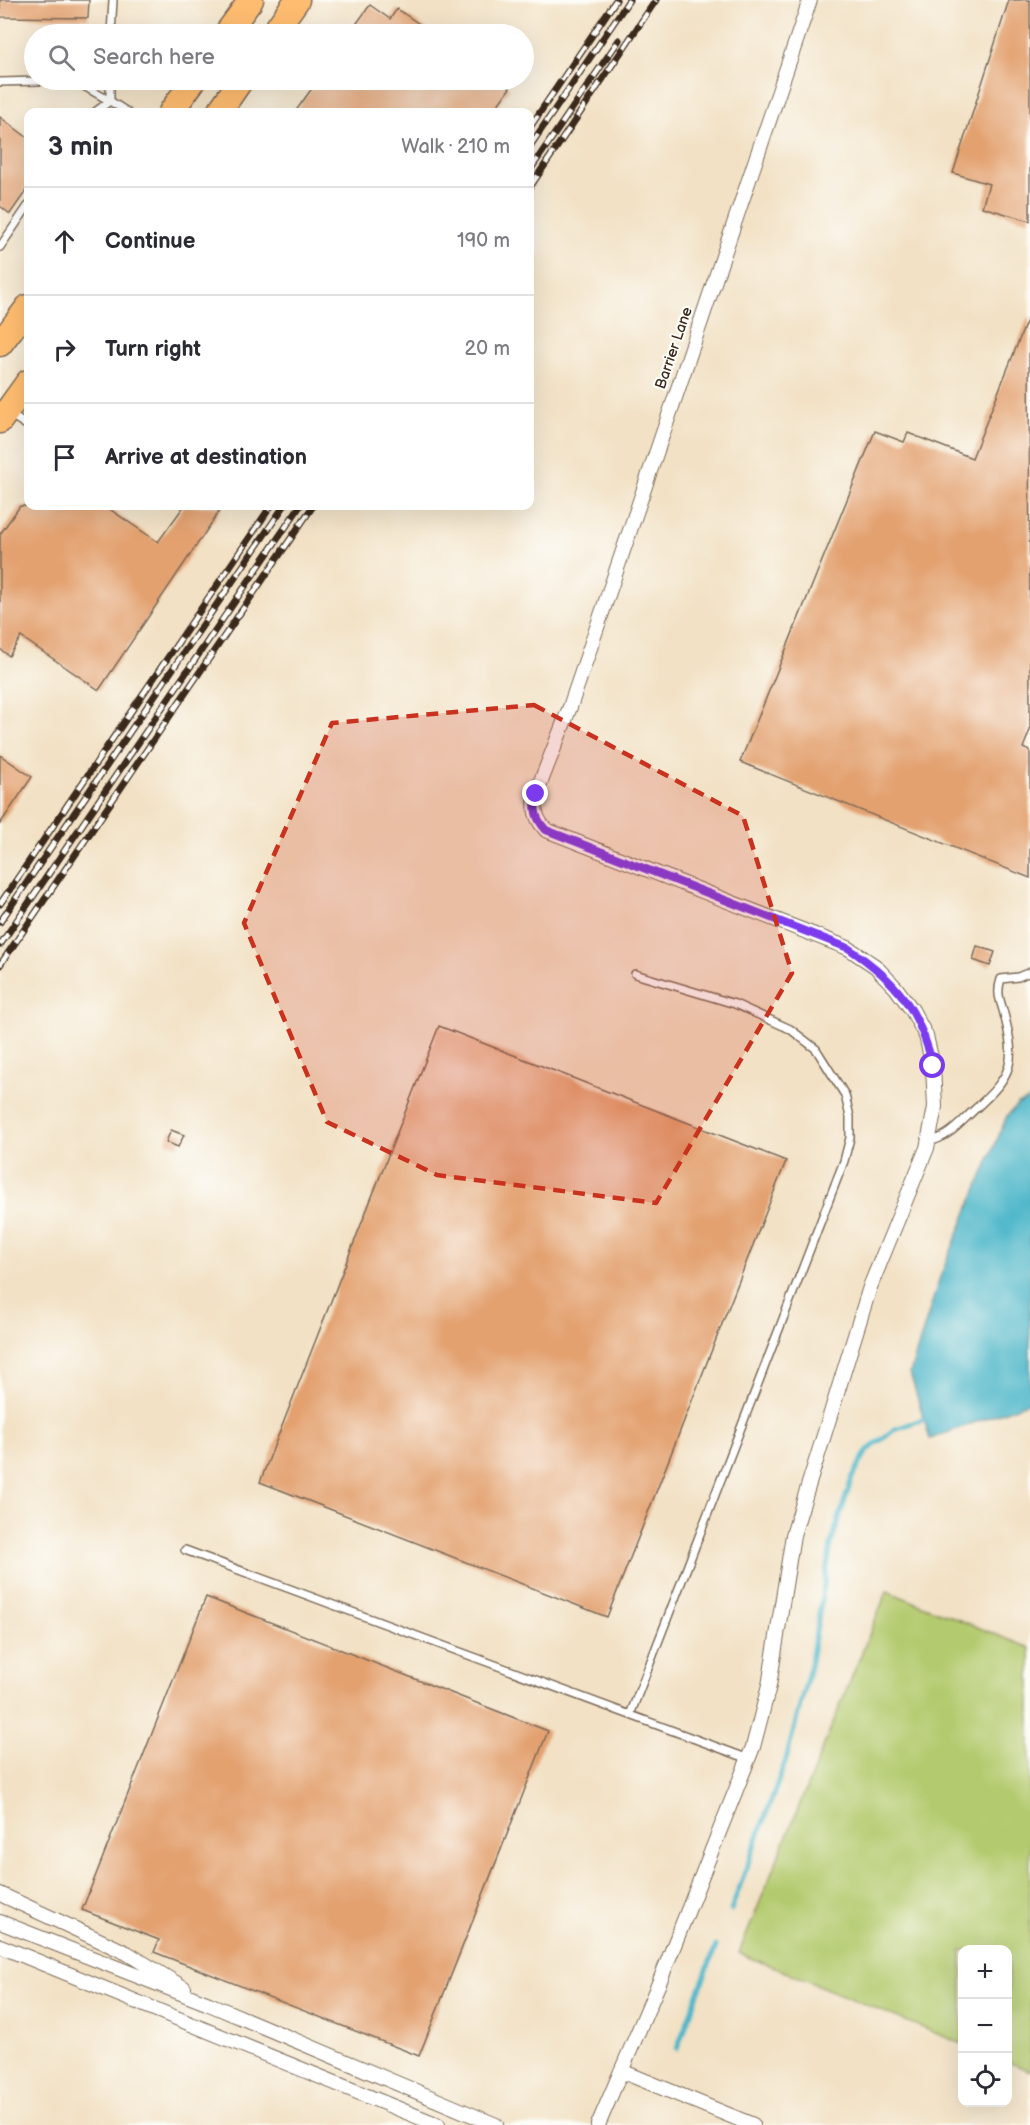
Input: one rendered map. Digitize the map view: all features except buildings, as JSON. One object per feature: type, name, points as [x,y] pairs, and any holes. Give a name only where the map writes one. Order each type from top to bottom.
[{"type":"highway","points":[[233,24],[251,0]]},
{"type":"highway","points":[[280,24],[297,0]]},
{"type":"highway","points":[[174,108],[187,90]]},
{"type":"highway","points":[[222,108],[235,90]]},
{"type":"highway","points":[[0,344],[24,312]]},
{"type":"highway","points":[[2,413],[24,387]]},
{"type":"street","name":"Barrier Lane","points":[[810,0],[570,707],[536,794],[534,809],[538,821],[546,830],[848,948],[875,966],[896,988],[912,1010],[926,1036],[933,1066],[935,1107],[928,1142]]},
{"type":"street","points":[[598,2125],[749,1759],[769,1686],[793,1535],[870,1287],[928,1142]]},
{"type":"street","points":[[0,1894],[127,1953],[209,2004]]},
{"type":"street","points":[[0,1922],[209,2004],[496,2125]]},
{"type":"street","points":[[0,1946],[438,2125]]},
{"type":"street","points":[[621,2071],[753,2125]]},
{"type":"lane","points":[[112,24],[113,0]]},
{"type":"lane","points":[[0,82],[24,81]]},
{"type":"lane","points":[[92,90],[121,108]]},
{"type":"lane","points":[[110,90],[110,101]]},
{"type":"lane","points":[[100,108],[110,101]]},
{"type":"lane","points":[[0,247],[24,212]]},
{"type":"lane","points":[[2,413],[24,424]]},
{"type":"lane","points":[[928,1142],[944,1138],[996,1091],[1004,1079],[1012,1055],[1011,1040],[997,990],[1001,979],[1018,977],[1030,972]]},
{"type":"lane","points":[[630,1715],[844,1161],[850,1138],[850,1117],[845,1095],[816,1049],[790,1029],[735,1004],[635,974]]},
{"type":"lane","points":[[185,1550],[749,1759]]},
{"type":"highlighted area","points":[[534,705],[743,816],[792,973],[656,1203],[437,1175],[327,1122],[244,923],[332,723]]},
{"type":"green space","points":[[887,1591],[1030,1648],[1030,2071],[1012,2064],[1012,1945],[958,1945],[958,2042],[739,1953]]},
{"type":"water","points":[[1030,1099],[1030,1402],[930,1439],[910,1373],[940,1277],[1007,1116],[1018,1104]]},
{"type":"waterway","points":[[731,1910],[786,1760],[810,1667],[831,1544],[852,1478],[867,1451],[895,1429],[924,1419]]},
{"type":"waterway","points":[[677,2049],[716,1946]]},
{"type":"railway","points":[[534,121],[616,0]]},
{"type":"railway","points":[[534,140],[629,0]]},
{"type":"railway","points":[[534,181],[656,0]]},
{"type":"railway","points":[[534,164],[619,40]]},
{"type":"railway","points":[[0,904],[268,510]]},
{"type":"railway","points":[[0,922],[281,510]]},
{"type":"railway","points":[[0,945],[297,510]]},
{"type":"railway","points":[[0,965],[310,510]]},
{"type":"route","points":[[536,794],[534,809],[538,821],[546,830],[848,948],[875,966],[896,988],[912,1010],[926,1036],[933,1066]]}]
